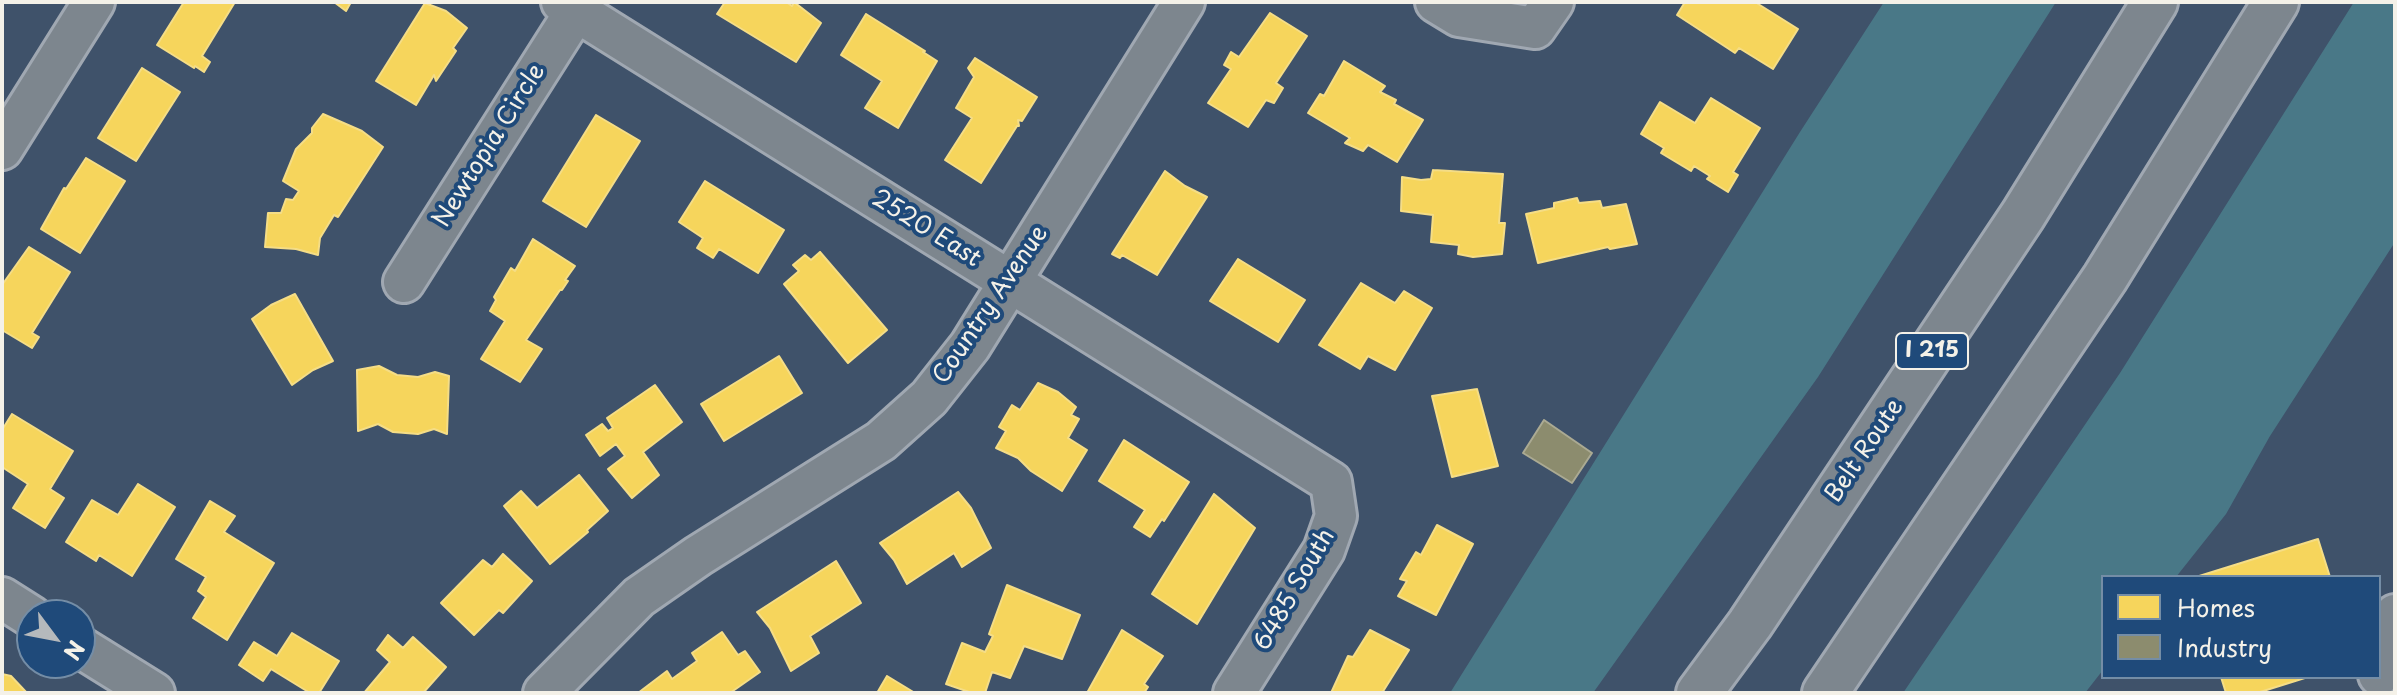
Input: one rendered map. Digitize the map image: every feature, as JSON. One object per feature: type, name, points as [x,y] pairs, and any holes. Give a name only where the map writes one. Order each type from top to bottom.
[{"type":"highway","name":"Belt Route","points":[[1699,693],[1750,624],[2023,215],[2155,2]]},
{"type":"highway","points":[[1825,693],[2105,278],[2276,2]]},
{"type":"street","points":[[2,149],[94,2]]},
{"type":"street","name":"Country Avenue","points":[[544,693],[639,597],[698,556],[881,441],[929,398],[970,346],[1184,2]]},
{"type":"street","points":[[1436,2],[1459,16],[1544,15]]},
{"type":"street","name":"2520 East","points":[[569,6],[1331,482]]},
{"type":"street","name":"Newtopia Circle","points":[[404,282],[569,6]]},
{"type":"street","name":"6485 South","points":[[1234,693],[1324,550],[1336,516],[1331,482]]},
{"type":"street","points":[[2381,662],[2395,615]]},
{"type":"street","points":[[96,657],[154,693]]},
{"type":"shaded area","points":[[1884,2],[2056,2],[1818,377],[1593,693],[1450,693],[1800,132]]},
{"type":"shaded area","points":[[2354,2],[2395,2],[2395,242],[2270,436],[2226,514],[2178,575],[2101,575],[2101,673],[2085,693],[1903,693],[2120,373]]},
{"type":"building: Homes","points":[[184,2],[235,2],[202,56],[210,62],[204,72],[157,45]]},
{"type":"building: Homes","points":[[334,2],[351,2],[346,11]]},
{"type":"building: Homes","points":[[725,2],[786,2],[792,6],[794,2],[821,23],[796,62],[717,14]]},
{"type":"building: Homes","points":[[1685,2],[1755,2],[1798,29],[1773,69],[1739,48],[1735,53],[1677,15]]},
{"type":"building: Homes","points":[[425,3],[446,11],[467,28],[453,48],[456,51],[436,81],[434,75],[416,105],[376,81]]},
{"type":"building: Homes","points":[[1270,13],[1307,36],[1276,83],[1283,88],[1274,103],[1266,100],[1248,127],[1208,103],[1231,69],[1224,65],[1231,52],[1239,57]]},
{"type":"building: Homes","points":[[866,14],[937,61],[898,128],[865,108],[882,81],[841,55]]},
{"type":"building: Homes","points":[[975,58],[1037,97],[1022,121],[1018,120],[1019,126],[981,183],[945,160],[972,118],[956,108],[974,77],[968,68]]},
{"type":"building: Homes","points":[[1344,61],[1385,86],[1380,92],[1396,100],[1394,104],[1423,120],[1397,162],[1368,145],[1363,151],[1345,143],[1350,138],[1308,113],[1320,94],[1324,96]]},
{"type":"building: Homes","points":[[142,68],[180,92],[136,161],[98,138]]},
{"type":"building: Homes","points":[[1711,98],[1760,128],[1733,172],[1738,175],[1728,192],[1707,179],[1710,176],[1694,166],[1691,171],[1661,153],[1664,148],[1641,134],[1660,102],[1695,123]]},
{"type":"building: Homes","points":[[323,114],[362,131],[383,147],[338,217],[334,215],[320,238],[318,255],[296,249],[265,247],[268,213],[281,213],[286,199],[293,200],[299,191],[283,181],[296,149],[312,133],[312,128]]},
{"type":"building: Homes","points":[[596,115],[640,141],[586,227],[543,201]]},
{"type":"building: Homes","points":[[86,158],[125,181],[80,253],[41,229],[64,188]]},
{"type":"building: Homes","points":[[1433,170],[1503,174],[1499,223],[1505,223],[1502,254],[1473,257],[1458,254],[1459,245],[1431,242],[1433,215],[1401,211],[1402,177],[1431,179]]},
{"type":"building: Homes","points":[[1165,171],[1207,197],[1157,275],[1122,255],[1120,258],[1112,254]]},
{"type":"building: Homes","points":[[705,181],[784,230],[758,273],[719,249],[713,258],[697,248],[703,238],[679,222]]},
{"type":"building: Homes","points":[[1577,198],[1579,203],[1600,201],[1602,208],[1626,204],[1637,244],[1608,247],[1538,263],[1526,214],[1554,208],[1554,203]]},
{"type":"building: Homes","points":[[533,239],[575,266],[565,280],[568,281],[526,340],[542,349],[520,382],[481,359],[505,321],[490,311],[496,300],[494,297],[511,268],[515,271]]},
{"type":"building: Homes","points":[[29,247],[70,272],[32,333],[39,337],[32,348],[2,330],[2,285]]},
{"type":"building: Homes","points":[[820,252],[887,330],[848,363],[784,284],[799,271],[793,265],[805,255],[811,260]]},
{"type":"building: Homes","points":[[1238,259],[1305,300],[1278,342],[1210,301]]},
{"type":"building: Homes","points":[[1361,283],[1395,303],[1404,291],[1432,308],[1395,370],[1368,356],[1360,369],[1319,345]]},
{"type":"building: Homes","points":[[295,294],[333,361],[292,385],[252,319],[271,305]]},
{"type":"building: Homes","points":[[779,356],[802,393],[724,441],[701,404]]},
{"type":"building: Homes","points":[[379,366],[397,375],[418,377],[435,372],[449,376],[447,434],[434,429],[418,434],[393,432],[378,424],[358,431],[357,370]]},
{"type":"building: Homes","points":[[1038,383],[1058,392],[1076,407],[1071,415],[1079,419],[1068,438],[1087,450],[1062,491],[1031,471],[1018,458],[996,448],[1006,431],[999,427],[1012,405],[1020,410]]},
{"type":"building: Homes","points":[[655,385],[682,422],[643,452],[659,475],[632,498],[608,469],[625,456],[616,444],[600,456],[586,435],[602,424],[608,431],[613,428],[607,418]]},
{"type":"building: Homes","points":[[1477,389],[1498,466],[1452,477],[1432,396]]},
{"type":"building: Homes","points":[[12,414],[73,451],[50,489],[64,498],[45,528],[13,508],[28,484],[2,467],[2,430]]},
{"type":"building: Homes","points":[[1124,440],[1189,482],[1150,537],[1134,527],[1145,510],[1099,481]]},
{"type":"building: Homes","points":[[579,475],[608,511],[550,564],[504,506],[521,491],[537,508]]},
{"type":"building: Homes","points":[[138,484],[175,507],[132,576],[99,555],[96,561],[66,542],[92,500],[118,515]]},
{"type":"building: Homes","points":[[958,492],[971,508],[991,548],[962,567],[954,553],[907,584],[880,543]]},
{"type":"building: Homes","points":[[1214,494],[1255,528],[1197,624],[1152,594]]},
{"type":"building: Homes","points":[[210,501],[235,516],[224,532],[274,563],[227,640],[193,618],[206,597],[198,591],[206,577],[176,559]]},
{"type":"building: Homes","points":[[1437,525],[1473,544],[1436,615],[1398,596],[1407,581],[1400,579],[1416,552],[1421,555]]},
{"type":"building: Homes","points":[[2318,539],[2329,575],[2202,575]]},
{"type":"building: Homes","points":[[503,554],[532,581],[503,613],[499,610],[474,635],[441,603],[483,560],[492,567]]},
{"type":"building: Homes","points":[[836,561],[861,603],[810,636],[819,653],[791,671],[770,628],[757,612]]},
{"type":"building: Homes","points":[[1007,585],[1080,615],[1062,659],[1024,646],[1010,678],[992,672],[985,693],[972,693],[946,684],[962,643],[985,652],[993,636],[989,634]]},
{"type":"building: Homes","points":[[1122,630],[1163,656],[1144,684],[1148,687],[1144,693],[1087,693]]},
{"type":"building: Homes","points":[[1370,630],[1409,650],[1382,693],[1331,693],[1348,656],[1353,657]]},
{"type":"building: Homes","points":[[722,632],[738,655],[745,651],[760,672],[730,693],[638,693],[667,671],[672,679],[697,661],[692,653]]},
{"type":"building: Homes","points":[[292,633],[339,661],[319,693],[310,693],[271,669],[263,681],[239,665],[254,642],[277,656]]},
{"type":"building: Homes","points":[[388,635],[403,648],[413,637],[446,667],[423,693],[364,693],[390,662],[377,650]]},
{"type":"building: Homes","points":[[2,674],[11,676],[27,693],[2,693]]},
{"type":"building: Homes","points":[[887,676],[915,693],[877,693]]},
{"type":"building: Homes","points":[[2222,679],[2302,679],[2257,693],[2226,693]]},
{"type":"building: Industry","points":[[1544,420],[1592,453],[1572,483],[1523,453]]}]
